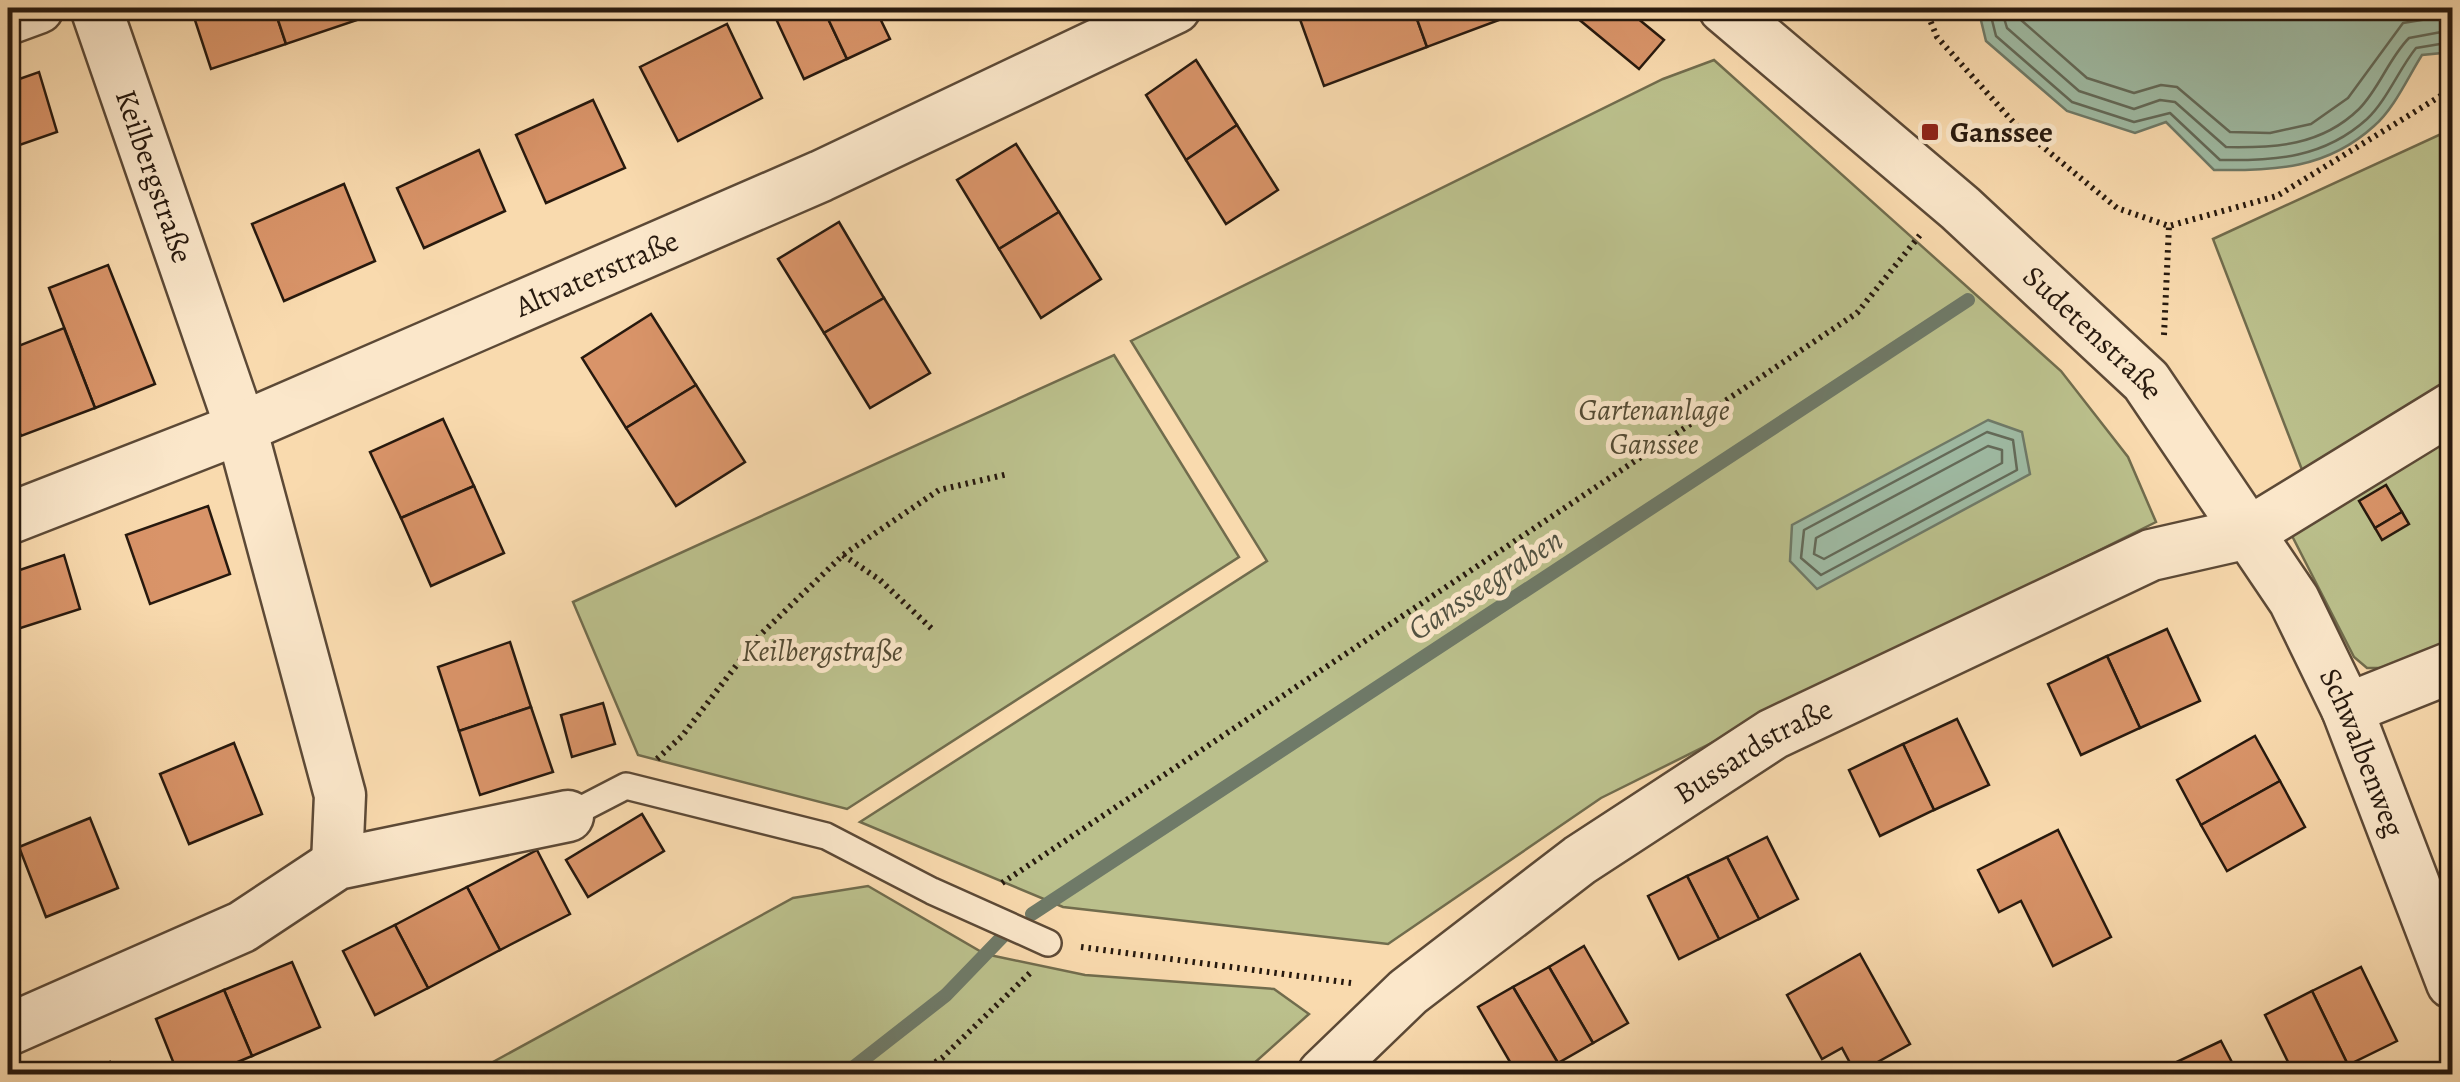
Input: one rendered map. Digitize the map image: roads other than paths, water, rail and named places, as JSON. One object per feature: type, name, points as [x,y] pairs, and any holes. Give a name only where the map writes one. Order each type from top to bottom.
[{"type":"street","points":[[8,20],[38,8]]},
{"type":"street","name":"Keilbergstraße","points":[[96,8],[241,428],[340,795],[337,864]]},
{"type":"street","name":"Altvaterstraße","points":[[8,519],[241,428],[821,176],[1174,8]]},
{"type":"street","name":"Sudetenstraße","points":[[1724,8],[1949,199],[2072,308],[2146,381],[2248,533]]},
{"type":"street","points":[[2248,533],[2452,408]]},
{"type":"street","name":"Schwalbenweg","points":[[2248,533],[2294,600],[2347,709],[2452,984]]},
{"type":"street","name":"Bussardstraße","points":[[1323,1074],[1408,992],[1580,860],[1773,734],[2151,556],[2248,533]]},
{"type":"street","points":[[2347,709],[2452,667]]},
{"type":"street","points":[[8,1030],[242,926],[337,864],[568,816]]},
{"type":"lane","points":[[568,816],[626,786],[826,836],[932,892],[1048,943]]},
{"type":"water","name":"Ganssee","points":[[1978,8],[2452,8],[2452,52],[2422,55],[2381,119],[2338,151],[2279,168],[2214,170],[2166,122],[2135,133],[2067,111],[1986,41]]},
{"type":"water","points":[[1988,420],[2022,432],[2030,474],[1817,589],[1790,561],[1792,525]]},
{"type":"waterway","name":"Gansseegraben","points":[[1032,914],[1968,300]]},
{"type":"waterway","name":"Gansseegraben","points":[[845,1074],[946,995],[1003,936]]},
{"type":"place","name":"Ganssee","points":[[1930,132]]},
{"type":"park label","name":"Gartenanlage Ganssee","points":[[1654,427]]}]
